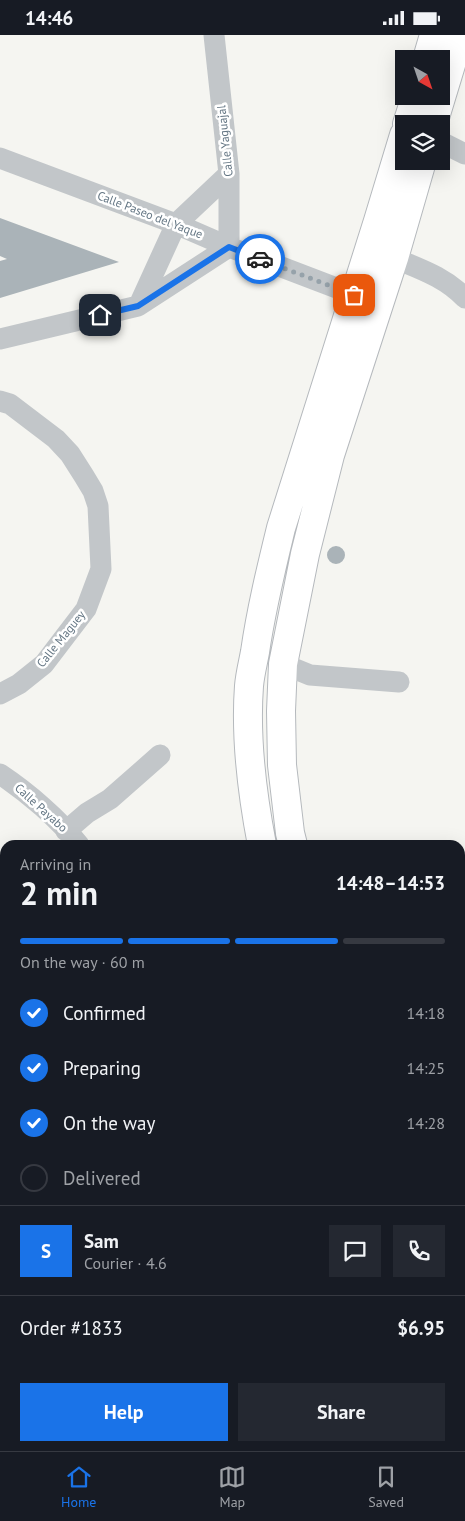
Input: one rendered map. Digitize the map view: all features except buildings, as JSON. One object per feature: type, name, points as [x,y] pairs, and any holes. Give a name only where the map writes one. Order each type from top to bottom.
[{"type":"main road","points":[[430,50],[434,35]]},
{"type":"main road","points":[[436,115],[460,35]]},
{"type":"main road","points":[[292,840],[282,765],[281,711],[283,664],[305,554],[367,300],[396,170]]},
{"type":"main road","points":[[261,840],[254,803],[248,743],[249,685],[269,574],[281,529],[367,300],[394,258],[419,170]]},
{"type":"street","name":"Calle Yaguajal","points":[[214,35],[229,174],[229,247]]},
{"type":"street","points":[[450,146],[465,154]]},
{"type":"street","name":"Calle Paseo del Yaque","points":[[0,158],[176,224],[229,247],[367,300]]},
{"type":"street","points":[[138,306],[176,224],[229,174]]},
{"type":"street","points":[[0,339],[138,306],[229,247]]},
{"type":"street","points":[[394,258],[435,275],[456,289],[465,298]]},
{"type":"street","name":"Calle Maguey","points":[[0,401],[10,404],[56,439],[70,455],[84,476],[93,491],[98,505],[101,569],[86,609],[44,664],[19,684],[0,694]]},
{"type":"street","points":[[283,664],[310,675],[399,682]]},
{"type":"street","points":[[73,838],[87,813],[110,799],[160,755]]},
{"type":"street","name":"Calle Payabo","points":[[0,774],[25,791],[73,838]]},
{"type":"way so far","points":[[260,259],[354,295]]},
{"type":"route","points":[[100,315],[138,306],[229,247],[260,259]]}]
